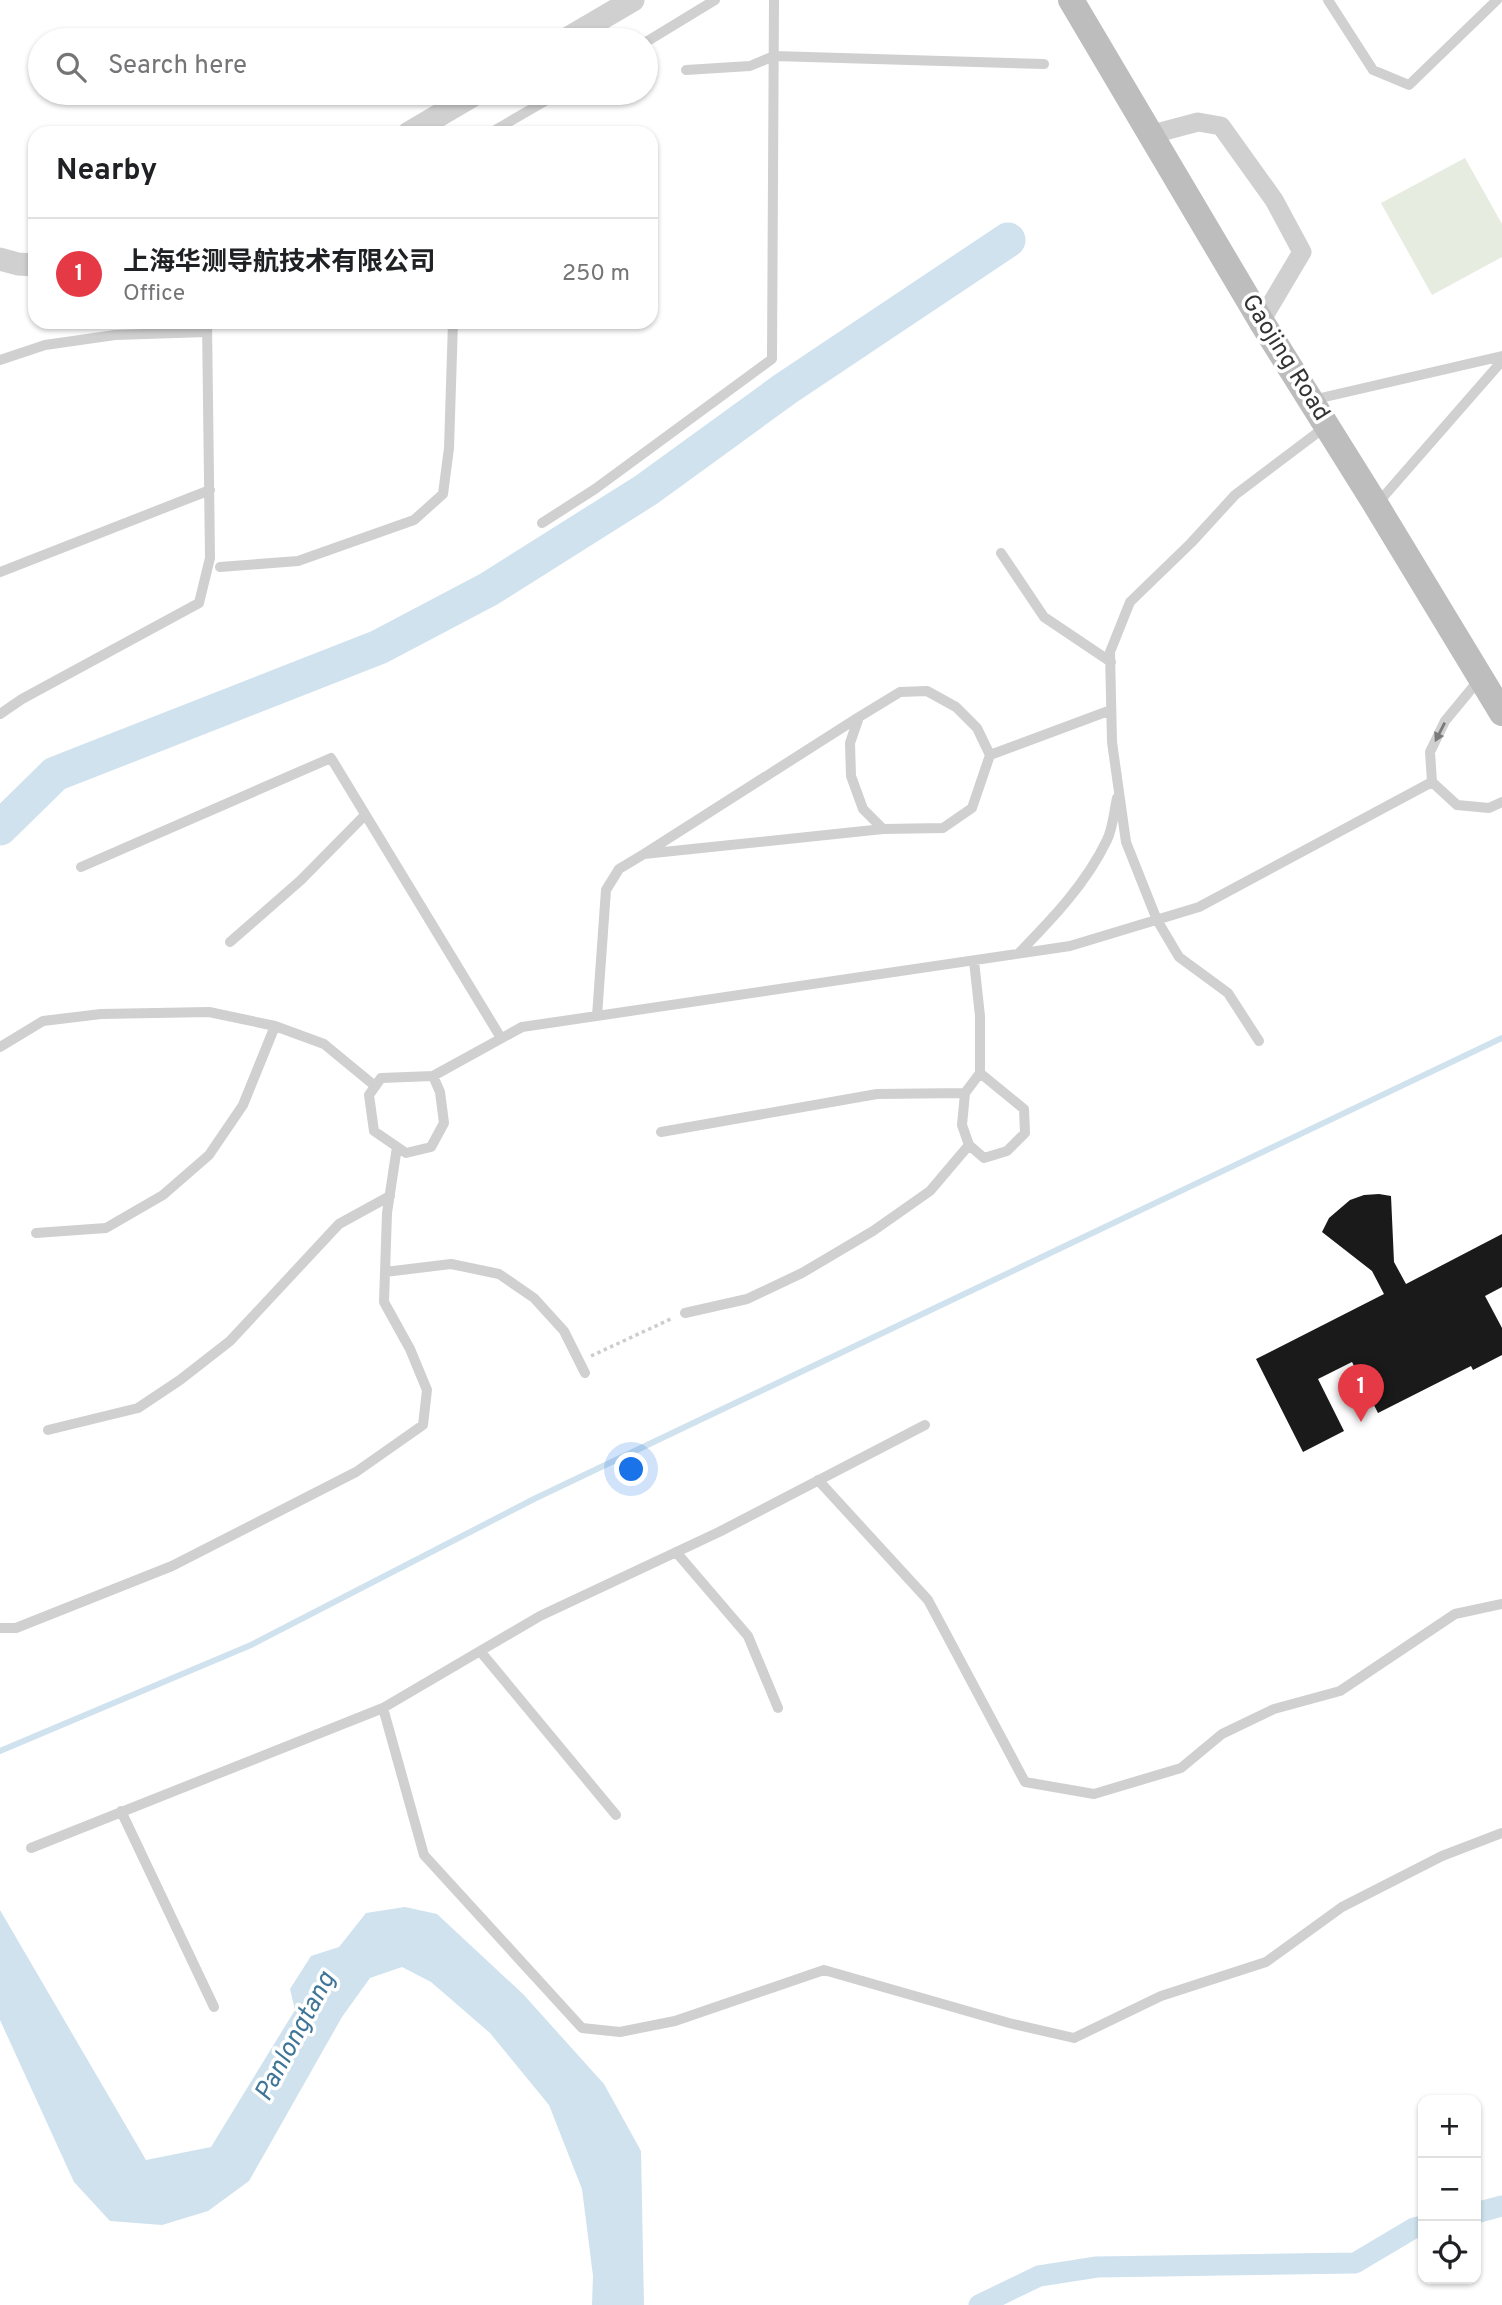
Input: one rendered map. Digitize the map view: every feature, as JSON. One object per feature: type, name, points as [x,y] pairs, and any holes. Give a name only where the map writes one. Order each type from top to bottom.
[{"type":"main road","name":"Gaojing Road","points":[[1071,0],[1261,321],[1502,713]]},
{"type":"street","points":[[585,28],[633,0]]},
{"type":"street","points":[[421,126],[457,105]]},
{"type":"street","points":[[1149,135],[1198,122],[1221,127],[1274,200],[1302,251],[1261,321]]},
{"type":"street","points":[[0,259],[28,265]]},
{"type":"lane","points":[[658,35],[715,0]]},
{"type":"lane","points":[[542,523],[595,489],[772,359],[774,0]]},
{"type":"lane","points":[[1328,0],[1373,70],[1409,85],[1497,0]]},
{"type":"lane","points":[[686,71],[750,66],[774,56],[1044,64]]},
{"type":"lane","points":[[502,126],[538,105]]},
{"type":"lane","points":[[0,360],[45,345],[186,329]]},
{"type":"lane","points":[[0,714],[22,699],[199,603],[211,558],[207,329]]},
{"type":"lane","points":[[220,567],[298,561],[414,520],[443,494],[449,448],[453,329]]},
{"type":"lane","points":[[1311,401],[1502,359]]},
{"type":"lane","points":[[1376,505],[1502,359]]},
{"type":"lane","points":[[1259,1041],[1228,993],[1179,957],[1157,920],[1126,842],[1112,742],[1110,652],[1130,602],[1191,543],[1235,495],[1327,426]]},
{"type":"lane","points":[[0,572],[210,490]]},
{"type":"lane","points":[[1001,554],[1044,617],[1111,662]]},
{"type":"lane","points":[[1481,678],[1445,721],[1430,752],[1432,782],[1457,805],[1489,808],[1502,802]]},
{"type":"lane","points":[[597,1016],[606,890],[619,869],[900,692],[927,691],[956,707],[977,728],[990,755],[972,808],[943,828],[883,829],[644,854]]},
{"type":"lane","points":[[990,755],[1111,710]]},
{"type":"lane","points":[[859,717],[850,743],[851,776],[863,809],[883,829]]},
{"type":"lane","points":[[81,867],[331,758],[501,1038]]},
{"type":"lane","points":[[433,1076],[440,1092],[444,1123],[431,1147],[406,1153],[373,1132],[369,1095],[381,1078],[433,1076],[522,1027],[1070,946],[1199,907],[1432,782]]},
{"type":"lane","points":[[1019,954],[1064,908],[1108,839],[1119,790]]},
{"type":"lane","points":[[230,942],[301,880],[365,815]]},
{"type":"lane","points":[[974,961],[980,1016],[980,1073],[965,1093],[962,1125],[968,1144],[984,1158],[1007,1152],[1025,1133],[1024,1109],[980,1073]]},
{"type":"lane","points":[[0,1046],[43,1021],[101,1014],[209,1012],[275,1026],[324,1044],[375,1086]]},
{"type":"lane","points":[[36,1233],[106,1228],[163,1195],[209,1155],[243,1105],[275,1026]]},
{"type":"lane","points":[[661,1132],[877,1094],[965,1093]]},
{"type":"lane","points":[[685,1312],[747,1299],[802,1273],[873,1231],[930,1191],[968,1144]]},
{"type":"lane","points":[[0,1628],[16,1628],[172,1566],[356,1472],[422,1425],[427,1390],[410,1349],[384,1302],[390,1196],[397,1147]]},
{"type":"lane","points":[[48,1430],[138,1408],[180,1380],[230,1341],[339,1224],[390,1196]]},
{"type":"lane","points":[[385,1272],[451,1264],[499,1274],[534,1297],[564,1331],[585,1373]]},
{"type":"lane","points":[[31,1848],[383,1708],[540,1616],[676,1552],[925,1424]]},
{"type":"lane","points":[[818,1480],[928,1600],[1025,1782],[1036,1784],[1094,1794],[1181,1768],[1222,1734],[1274,1709],[1340,1691],[1455,1614],[1502,1604]]},
{"type":"lane","points":[[676,1552],[748,1636],[778,1708]]},
{"type":"lane","points":[[480,1651],[616,1815]]},
{"type":"lane","points":[[383,1708],[425,1855],[582,2028],[620,2032],[675,2021],[824,1970],[1074,2038],[1161,1996],[1266,1962],[1342,1907],[1442,1856],[1502,1832]]},
{"type":"lane","points":[[121,1811],[214,2007]]},
{"type":"path","points":[[579,1361],[685,1312]]},
{"type":"shaded area","points":[[1465,158],[1502,224],[1502,257],[1432,295],[1381,203]]},
{"type":"water","name":"Panlongtang","points":[[405,1907],[437,1914],[523,1994],[604,2084],[641,2151],[644,2305],[592,2305],[593,2276],[582,2189],[549,2105],[490,2033],[431,1982],[402,1967],[370,1978],[342,2017],[249,2181],[208,2211],[162,2225],[110,2221],[74,2182],[0,2020],[0,1910],[146,2160],[211,2147],[295,2010],[290,1989],[311,1956],[339,1947],[366,1913]]},
{"type":"building","points":[[1379,1194],[1391,1196],[1394,1262],[1406,1284],[1502,1234],[1502,1287],[1485,1296],[1502,1328],[1502,1355],[1473,1370],[1471,1366],[1378,1413],[1352,1362],[1318,1379],[1344,1431],[1303,1452],[1256,1359],[1384,1294],[1372,1271],[1322,1232],[1329,1218],[1350,1200]]},
{"type":"waterway","points":[[0,828],[55,774],[379,647],[489,589],[646,490],[785,389],[1008,240]]},
{"type":"waterway","points":[[0,1751],[251,1645],[536,1498],[1502,1038]]},
{"type":"waterway","points":[[1481,2212],[1502,2206]]},
{"type":"waterway","points":[[979,2305],[1039,2276],[1097,2267],[1355,2263],[1418,2227]]},
{"type":"place","name":"上海华测导航技术有限公司","points":[[1361,1422]]}]
